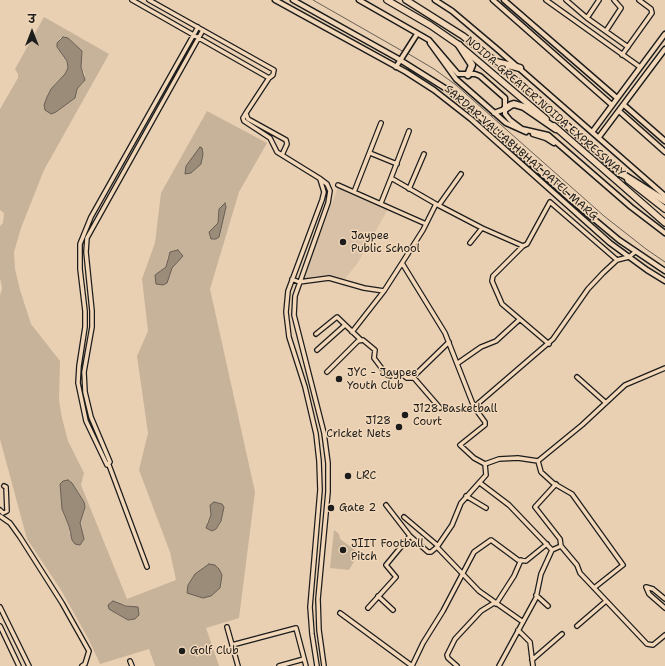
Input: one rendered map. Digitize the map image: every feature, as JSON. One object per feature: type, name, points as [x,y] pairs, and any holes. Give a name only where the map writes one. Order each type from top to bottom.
[{"type":"highway","name":"NOIDA-GREATER NOIDA EXPRESSWAY","points":[[388,0],[460,45],[665,223]]},
{"type":"highway","name":"NOIDA-GREATER NOIDA EXPRESSWAY","points":[[406,0],[464,36],[496,62],[620,172],[665,209]]},
{"type":"highway","points":[[460,45],[472,65],[468,75]]},
{"type":"highway","points":[[496,62],[520,68]]},
{"type":"highway","points":[[505,109],[510,105],[524,107],[556,129]]},
{"type":"highway","points":[[620,172],[665,201]]},
{"type":"street","points":[[132,0],[269,78]]},
{"type":"street","points":[[149,0],[272,68],[274,72],[246,113],[243,118],[244,121],[270,138],[278,152],[327,184],[330,197],[294,296],[294,315],[324,433],[328,463],[328,492],[319,607],[324,666]]},
{"type":"street","name":"SARDAR VALLABHBHAI PATEL MARG","points":[[275,0],[396,67],[434,90],[471,119],[566,206],[629,257],[665,281]]},
{"type":"street","name":"SARDAR VALLABHBHAI PATEL MARG","points":[[293,0],[402,59],[448,90],[479,116],[570,199],[635,252],[665,271]]},
{"type":"street","points":[[359,0],[429,40],[458,74],[478,75],[503,96],[506,101],[506,117],[516,125],[529,131],[548,136],[631,207],[665,233]]},
{"type":"street","points":[[435,0],[452,11],[520,68],[665,196]]},
{"type":"street","points":[[492,0],[612,105]]},
{"type":"street","points":[[504,0],[617,98]]},
{"type":"street","points":[[546,0],[640,67]]},
{"type":"street","points":[[566,0],[592,22],[628,47]]},
{"type":"street","points":[[587,18],[599,0]]},
{"type":"street","points":[[606,31],[621,8],[614,0]]},
{"type":"street","points":[[622,55],[652,13],[651,9],[639,0]]},
{"type":"street","points":[[587,29],[592,22]]},
{"type":"street","points":[[593,34],[599,26]]},
{"type":"street","points":[[109,465],[106,464],[86,421],[78,383],[78,366],[85,327],[85,310],[80,269],[80,244],[100,201],[198,27]]},
{"type":"street","points":[[147,567],[109,465],[110,462],[91,417],[85,392],[84,372],[92,327],[92,311],[86,252],[88,238],[204,30]]},
{"type":"street","points":[[396,67],[417,34]]},
{"type":"street","points":[[593,132],[665,34]]},
{"type":"street","points":[[429,40],[433,49],[449,70],[494,113],[517,129],[546,138],[562,149]]},
{"type":"street","points":[[599,137],[665,49]]},
{"type":"street","points":[[465,86],[464,80],[468,75]]},
{"type":"street","points":[[624,104],[665,141]]},
{"type":"street","points":[[494,113],[505,109]]},
{"type":"street","points":[[619,111],[665,152]]},
{"type":"street","points":[[246,113],[248,119],[286,140],[287,144],[282,155]]},
{"type":"street","points":[[354,192],[381,123]]},
{"type":"street","points":[[381,203],[409,131]]},
{"type":"street","points":[[370,153],[396,164]]},
{"type":"street","points":[[409,189],[424,154]]},
{"type":"street","points":[[352,332],[384,291],[438,205],[461,174]]},
{"type":"street","points":[[391,178],[482,228],[523,246]]},
{"type":"street","points":[[317,666],[310,607],[320,490],[319,461],[316,434],[310,407],[289,337],[286,312],[288,291],[322,200],[324,192],[320,179]]},
{"type":"street","points":[[338,185],[426,224]]},
{"type":"street","points":[[100,201],[106,205]]},
{"type":"street","points":[[549,344],[519,320],[500,301],[492,280],[523,246],[527,244],[550,202],[617,260]]},
{"type":"street","points":[[470,243],[482,228]]},
{"type":"street","points":[[474,407],[530,358],[549,344],[558,334],[588,288],[617,260],[629,257],[635,252]]},
{"type":"street","points":[[402,263],[434,314],[449,342],[474,407],[485,422],[485,425],[460,445],[474,458],[485,464],[499,459],[518,458],[538,461],[582,425],[628,382],[665,368]]},
{"type":"street","points":[[292,279],[299,282],[329,278],[364,288],[384,291]]},
{"type":"street","points":[[316,334],[336,317],[361,340],[366,341],[375,350],[374,358],[388,376],[399,372],[406,378],[413,377],[449,342]]},
{"type":"street","points":[[458,364],[481,347],[496,341],[519,320]]},
{"type":"street","points":[[317,350],[345,325]]},
{"type":"street","points":[[327,372],[361,340]]},
{"type":"street","points":[[294,352],[302,350]]},
{"type":"street","points":[[413,377],[440,408]]},
{"type":"street","points":[[577,377],[605,402]]},
{"type":"street","points":[[538,461],[540,470],[556,484],[572,494],[623,565],[594,588]]},
{"type":"street","points":[[386,505],[410,536],[428,552],[431,552],[452,525],[466,496],[486,475],[485,464]]},
{"type":"street","points":[[480,483],[509,505],[552,550]]},
{"type":"street","points":[[556,484],[535,507],[560,539],[561,546],[577,565],[583,576],[649,646],[653,645],[665,635]]},
{"type":"street","points":[[0,510],[4,513],[7,511],[6,487],[4,486]]},
{"type":"street","points":[[466,496],[486,508]]},
{"type":"street","points":[[0,516],[10,523],[20,537],[62,603],[89,651],[85,664],[82,666]]},
{"type":"street","points":[[404,517],[437,546],[463,575],[495,603],[523,622]]},
{"type":"street","points":[[368,608],[396,577],[386,564],[410,536]]},
{"type":"street","points":[[340,613],[412,666],[423,643],[463,575],[474,552],[491,540],[504,551],[526,561],[547,544]]},
{"type":"street","points":[[500,666],[536,595],[552,550],[561,546]]},
{"type":"street","points":[[457,666],[448,658],[447,655],[455,639],[481,612],[495,603],[514,576],[521,560]]},
{"type":"street","points":[[313,567],[321,567]]},
{"type":"street","points":[[665,599],[653,589],[646,586],[649,594],[665,608]]},
{"type":"street","points":[[536,595],[548,606]]},
{"type":"street","points":[[378,596],[393,610]]},
{"type":"street","points":[[577,626],[606,601]]},
{"type":"street","points":[[0,607],[29,666]]},
{"type":"street","points":[[0,626],[19,666]]},
{"type":"street","points":[[227,627],[238,666]]},
{"type":"street","points":[[232,645],[296,628],[306,666]]},
{"type":"street","points":[[518,630],[530,642],[533,666]]},
{"type":"street","points":[[532,660],[562,634]]},
{"type":"street","points":[[279,666],[304,659]]},
{"type":"street","points":[[130,661],[132,666]]},
{"type":"shaded area","points":[[44,17],[109,54],[44,170],[21,228],[14,252],[15,269],[31,324],[60,361],[59,400],[68,441],[84,473],[81,485],[127,599],[176,580],[170,552],[139,470],[148,433],[137,356],[148,331],[142,279],[155,243],[161,193],[207,111],[267,143],[239,192],[210,289],[255,492],[239,618],[206,628],[219,666],[155,666],[149,649],[100,664],[89,640],[61,590],[27,539],[0,439],[0,296],[2,288],[0,278],[0,226],[3,223],[4,213],[0,210],[0,109],[18,78],[18,74],[15,69]],"holes":[[[60,38],[71,41],[82,51],[81,67],[85,74],[83,83],[77,89],[75,98],[56,112],[44,105],[51,89],[65,74],[68,68],[67,61],[57,47]],[[168,255],[177,263],[172,268],[167,283],[156,275],[166,267]],[[72,483],[84,502],[85,507],[80,523],[82,529],[69,534],[69,526],[63,513],[60,484]],[[224,507],[221,521],[216,529],[212,531],[207,522],[211,515]],[[123,604],[129,606],[135,619],[128,620],[114,612]]]},
{"type":"shaded area","points":[[63,37],[68,38],[82,51],[81,67],[85,80],[77,89],[75,98],[51,114],[45,110],[44,105],[51,89],[65,74],[68,68],[67,61],[57,47],[57,43]]},
{"type":"shaded area","points":[[200,147],[202,148],[203,154],[201,164],[191,173],[185,174],[186,166]]},
{"type":"shaded area","name":"Jaypee Public School","points":[[338,187],[388,209],[357,264],[344,280],[331,276],[315,276],[304,280],[303,279]]},
{"type":"shaded area","points":[[225,203],[226,207],[219,237],[216,239],[211,239],[209,232],[218,223],[219,209]]},
{"type":"shaded area","points":[[178,250],[183,256],[172,268],[167,283],[163,285],[156,284],[155,275],[166,267],[170,252]]},
{"type":"shaded area","points":[[68,480],[72,483],[84,502],[85,507],[80,523],[84,539],[80,545],[75,544],[72,540],[69,526],[62,509],[60,484],[63,481]]},
{"type":"shaded area","points":[[214,502],[222,504],[224,507],[221,521],[216,529],[212,531],[206,528],[211,515],[210,505]]},
{"type":"shaded area","name":"JIIT Football Pitch","points":[[334,530],[339,534],[340,539],[359,553],[349,570],[330,568]]},
{"type":"shaded area","points":[[209,564],[215,565],[222,575],[220,588],[211,596],[203,598],[187,593],[188,585],[195,574]]},
{"type":"shaded area","points":[[113,601],[126,606],[138,607],[139,615],[135,619],[128,620],[109,609],[108,605]]},
{"type":"waterway","points":[[313,0],[404,52]]},
{"type":"waterway","points":[[407,53],[434,69],[456,85],[604,216],[665,262]]},
{"type":"place","name":"Jaypee Public School","points":[[343,242]]},
{"type":"place","name":"JYC - Jaypee Youth Club","points":[[339,379]]},
{"type":"place","name":"J128 Basketball Court","points":[[405,415]]},
{"type":"place","name":"J128 Cricket Nets","points":[[399,427]]},
{"type":"place","name":"LRC","points":[[348,476]]},
{"type":"place","name":"Gate 2","points":[[331,508]]},
{"type":"place","name":"JIIT Football Pitch","points":[[343,550]]},
{"type":"place","name":"Golf Club","points":[[182,651]]}]
